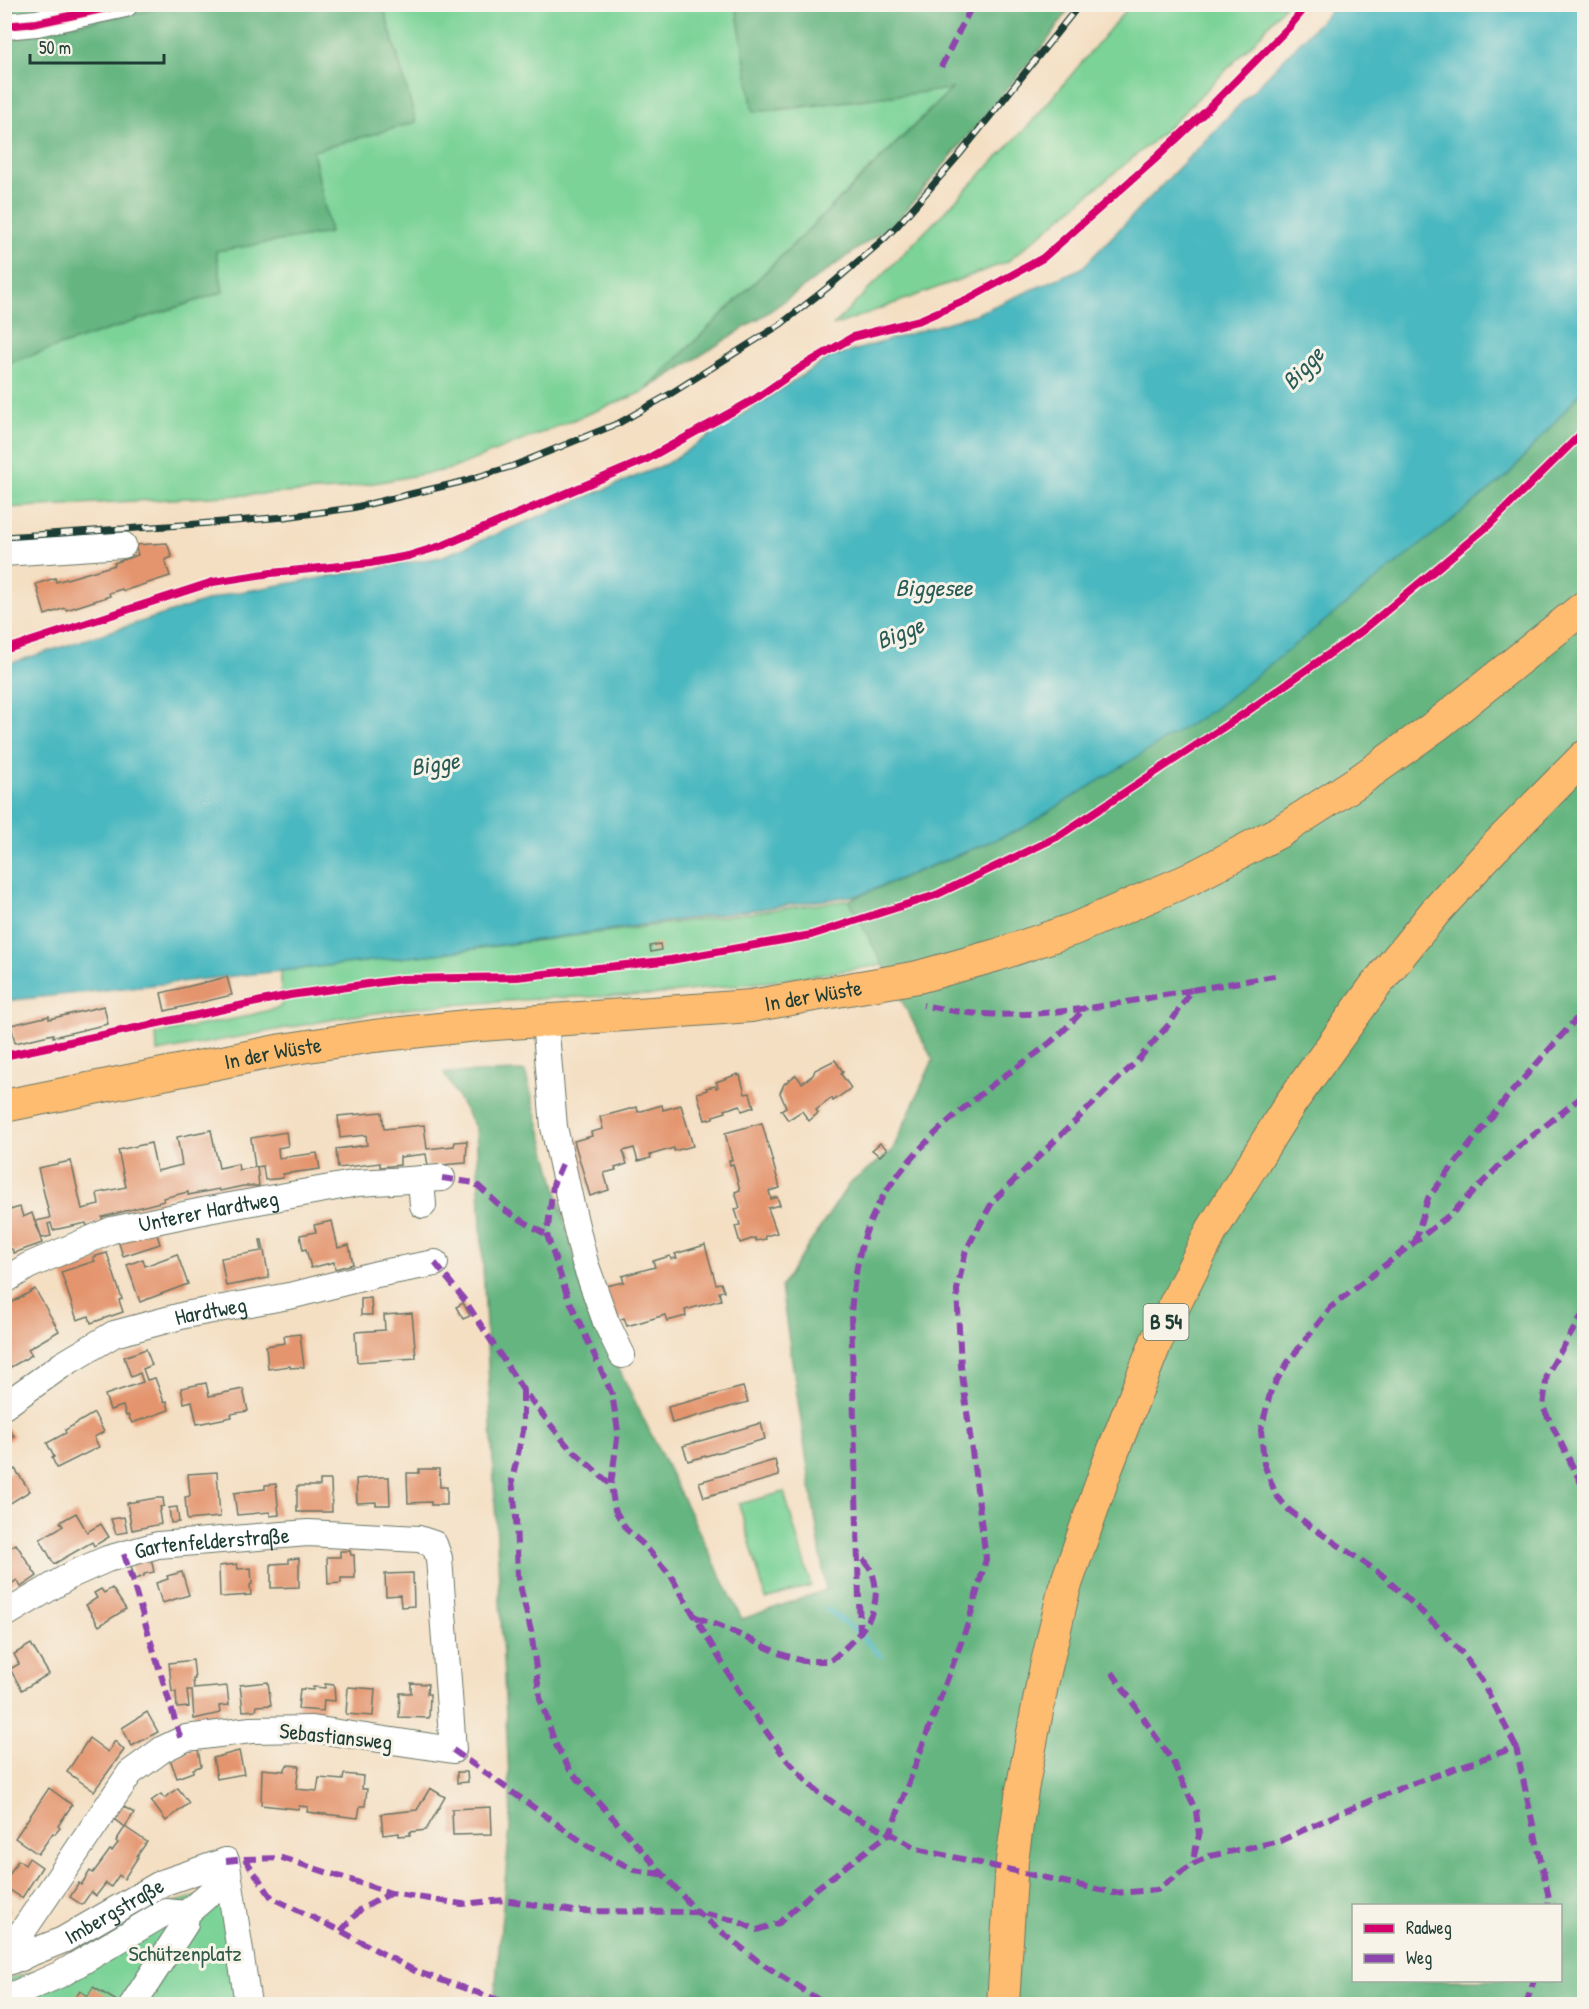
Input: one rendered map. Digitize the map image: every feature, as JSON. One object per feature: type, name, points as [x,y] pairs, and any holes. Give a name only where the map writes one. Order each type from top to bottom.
[{"type":"main road","name":"In der Wüste","points":[[4,1107],[282,1050],[374,1036],[467,1026],[751,1006],[918,977],[997,955],[1074,929],[1190,879],[1281,831],[1360,780],[1437,725],[1584,607]]},
{"type":"main road","name":"B 54","points":[[1003,2004],[1012,1861],[1024,1779],[1043,1680],[1064,1590],[1107,1467],[1156,1342],[1212,1230],[1290,1104],[1337,1037],[1435,912],[1492,850],[1584,757]]},
{"type":"street","points":[[4,26],[37,23],[125,4]]},
{"type":"street","points":[[4,553],[123,545]]},
{"type":"street","points":[[545,1021],[554,1127],[571,1205],[585,1263],[606,1322],[622,1355]]},
{"type":"street","name":"Unterer Hardtweg","points":[[4,1281],[28,1266],[112,1230],[208,1210],[358,1183],[432,1178],[423,1205]]},
{"type":"street","name":"Hardtweg","points":[[4,1406],[62,1365],[114,1334],[185,1315],[294,1295],[377,1274],[435,1263]]},
{"type":"street","name":"Gartenfelderstraße","points":[[4,1615],[72,1574],[107,1559],[158,1545],[308,1533],[419,1539],[434,1544]]},
{"type":"street","name":"Sebastiansweg","points":[[13,1961],[22,1932],[130,1773],[163,1749],[186,1738],[251,1730],[312,1729],[453,1750],[439,1558],[434,1544]]},
{"type":"street","points":[[133,2004],[185,1924],[186,1914],[218,1886],[226,1862]]},
{"type":"street","points":[[226,1862],[248,2004]]},
{"type":"street","name":"Imbergstraße","points":[[13,1961],[63,1940],[162,1883],[226,1862]]},
{"type":"street","points":[[4,1999],[62,1974],[166,1912],[186,1914]]},
{"type":"green space","points":[[1131,4],[1285,5],[1255,41],[1165,131],[1007,262],[833,326],[1030,124]]},
{"type":"green space","points":[[5,5],[179,5],[5,38]]},
{"type":"green space","points":[[179,5],[383,5],[416,122],[313,151],[330,233],[216,251],[223,292],[5,364],[5,38]]},
{"type":"green space","points":[[383,5],[736,5],[753,112],[952,88],[643,392],[451,469],[336,490],[5,508],[5,364],[223,292],[215,251],[330,233],[313,151],[416,122]]},
{"type":"green space","points":[[736,5],[1072,5],[1047,41],[898,220],[766,314],[643,392],[952,89],[753,112]]},
{"type":"green space","points":[[1584,389],[1584,2004],[494,2004],[511,1816],[476,1129],[444,1073],[525,1071],[587,1304],[742,1619],[826,1590],[781,1287],[849,1184],[892,1151],[933,1060],[849,900],[1021,829],[1507,476]]},
{"type":"green space","points":[[849,900],[883,965],[782,980],[652,995],[551,998],[421,1007],[346,1017],[157,1052],[156,1034],[239,1018],[281,1007],[281,971],[436,954]]},
{"type":"green space","points":[[784,1492],[811,1586],[766,1599],[739,1504]]},
{"type":"green space","name":"Schützenplatz","points":[[222,1890],[253,2004],[5,2004],[5,1980],[44,1969],[139,1912]]},
{"type":"water","name":"Biggesee","points":[[1336,5],[1584,5],[1584,389],[1507,476],[1213,710],[1021,829],[860,895],[436,954],[5,1001],[5,665],[228,594],[441,557],[666,464],[829,358],[976,314],[1082,268]]},
{"type":"building","points":[[167,543],[172,557],[165,560],[170,576],[123,591],[122,589],[109,593],[110,596],[45,615],[36,584],[55,578],[56,582],[115,565],[114,563],[138,555],[135,545]]},
{"type":"building","points":[[660,944],[661,950],[651,952],[650,946]]},
{"type":"building","points":[[227,977],[232,995],[165,1011],[161,993]]},
{"type":"building","points":[[104,1006],[108,1024],[15,1043],[11,1025]]},
{"type":"building","points":[[835,1060],[851,1088],[816,1110],[818,1113],[809,1121],[802,1111],[788,1120],[781,1110],[786,1107],[780,1093],[784,1084],[796,1075],[802,1083],[813,1075],[815,1070]]},
{"type":"building","points":[[738,1074],[745,1094],[750,1093],[754,1107],[742,1111],[740,1105],[705,1120],[697,1093],[707,1090],[706,1088],[715,1086],[716,1088],[718,1087],[716,1082]]},
{"type":"building","points":[[662,1105],[663,1110],[681,1105],[693,1146],[674,1151],[674,1148],[638,1161],[634,1148],[623,1151],[627,1164],[604,1173],[609,1190],[590,1196],[574,1141],[592,1136],[591,1132],[603,1129],[600,1117],[637,1107],[638,1112]]},
{"type":"building","points":[[382,1112],[384,1129],[424,1125],[427,1149],[454,1146],[455,1142],[467,1141],[466,1163],[428,1166],[426,1154],[400,1157],[400,1165],[380,1167],[380,1163],[338,1168],[336,1149],[367,1145],[366,1135],[340,1138],[338,1116]]},
{"type":"building","points":[[762,1123],[780,1188],[769,1191],[771,1199],[777,1197],[780,1205],[768,1208],[777,1233],[765,1236],[766,1239],[756,1241],[755,1238],[740,1243],[735,1226],[740,1225],[735,1209],[740,1208],[735,1192],[740,1190],[733,1164],[730,1165],[729,1160],[732,1160],[725,1133]]},
{"type":"building","points":[[211,1130],[219,1168],[238,1164],[239,1170],[257,1167],[259,1186],[243,1186],[220,1191],[219,1189],[188,1195],[188,1192],[163,1198],[164,1201],[102,1217],[103,1222],[87,1226],[86,1223],[53,1230],[51,1223],[48,1224],[51,1236],[42,1238],[36,1221],[50,1218],[38,1168],[71,1161],[82,1209],[99,1205],[97,1193],[126,1187],[118,1150],[151,1143],[157,1171],[182,1165],[177,1137]]},
{"type":"building","points":[[286,1132],[288,1146],[278,1148],[279,1158],[317,1153],[320,1169],[283,1174],[283,1178],[265,1180],[263,1166],[255,1167],[251,1138]]},
{"type":"building","points":[[880,1143],[887,1149],[880,1156],[872,1150]]},
{"type":"building","points":[[7,1201],[10,1210],[20,1207],[23,1217],[32,1213],[42,1243],[14,1253],[12,1249],[4,1251],[4,1202]]},
{"type":"building","points":[[332,1221],[338,1248],[349,1245],[353,1264],[335,1269],[334,1262],[311,1268],[306,1249],[303,1250],[300,1235],[316,1232],[314,1225]]},
{"type":"building","points":[[155,1228],[160,1244],[123,1256],[118,1240]]},
{"type":"building","points":[[260,1240],[262,1240],[269,1278],[226,1286],[221,1258],[262,1251]]},
{"type":"building","points":[[705,1245],[716,1284],[721,1283],[724,1291],[719,1292],[721,1300],[685,1310],[686,1316],[667,1321],[665,1315],[627,1326],[624,1318],[616,1321],[605,1286],[624,1282],[622,1276],[655,1267],[653,1261],[670,1256],[671,1259],[677,1258],[675,1254]]},
{"type":"building","points":[[107,1253],[122,1299],[119,1300],[123,1312],[91,1323],[89,1316],[77,1320],[61,1272],[95,1261],[93,1257]]},
{"type":"building","points":[[177,1254],[188,1284],[140,1302],[127,1265],[143,1259],[145,1266]]},
{"type":"building","points":[[35,1289],[59,1331],[28,1349],[32,1355],[4,1371],[4,1307]]},
{"type":"building","points":[[371,1298],[372,1315],[361,1315],[361,1299]]},
{"type":"building","points":[[463,1303],[470,1316],[463,1319],[456,1307]]},
{"type":"building","points":[[412,1313],[416,1358],[357,1362],[355,1332],[385,1330],[384,1315]]},
{"type":"building","points":[[300,1334],[304,1367],[268,1369],[266,1346],[285,1343],[284,1336]]},
{"type":"building","points":[[146,1349],[152,1365],[143,1369],[147,1380],[155,1378],[169,1410],[132,1423],[128,1415],[126,1416],[123,1406],[110,1410],[105,1395],[143,1382],[140,1373],[131,1377],[124,1357]]},
{"type":"building","points":[[206,1383],[209,1396],[243,1389],[248,1411],[231,1414],[232,1417],[197,1424],[192,1401],[184,1403],[181,1388]]},
{"type":"building","points":[[743,1387],[748,1402],[672,1423],[668,1407]]},
{"type":"building","points":[[94,1413],[104,1432],[94,1437],[99,1447],[57,1468],[47,1443]]},
{"type":"building","points":[[761,1423],[765,1439],[688,1461],[683,1446]]},
{"type":"building","points":[[4,1424],[14,1436],[8,1441],[4,1436]]},
{"type":"building","points":[[775,1460],[779,1476],[704,1497],[699,1482]]},
{"type":"building","points":[[15,1469],[30,1491],[4,1507],[4,1476]]},
{"type":"building","points":[[419,1469],[439,1469],[440,1487],[447,1487],[447,1505],[431,1505],[431,1502],[408,1503],[407,1473],[419,1473]]},
{"type":"building","points":[[217,1472],[220,1517],[187,1520],[185,1497],[190,1496],[188,1474]]},
{"type":"building","points":[[389,1477],[390,1505],[376,1505],[376,1502],[357,1503],[356,1479]]},
{"type":"building","points":[[320,1480],[331,1480],[332,1512],[297,1512],[297,1486],[320,1486]]},
{"type":"building","points":[[276,1484],[279,1515],[270,1516],[270,1512],[237,1515],[234,1493],[265,1489],[265,1485]]},
{"type":"building","points":[[163,1498],[164,1506],[160,1507],[159,1511],[161,1524],[132,1530],[127,1503]]},
{"type":"building","points":[[177,1507],[179,1522],[171,1523],[169,1508]]},
{"type":"building","points":[[76,1513],[87,1532],[101,1524],[109,1537],[94,1546],[92,1542],[54,1564],[40,1539],[63,1526],[60,1522]]},
{"type":"building","points":[[124,1517],[127,1532],[116,1534],[111,1519]]},
{"type":"building","points":[[16,1544],[37,1576],[21,1587],[17,1580],[4,1588],[4,1551]]},
{"type":"building","points":[[340,1551],[350,1551],[351,1555],[354,1555],[355,1578],[341,1578],[341,1583],[328,1584],[327,1557],[340,1557]]},
{"type":"building","points":[[151,1558],[154,1572],[135,1579],[130,1563]]},
{"type":"building","points":[[299,1558],[299,1587],[271,1588],[271,1564],[289,1563],[289,1559]]},
{"type":"building","points":[[237,1564],[238,1569],[251,1568],[251,1595],[220,1597],[219,1566]]},
{"type":"building","points":[[182,1572],[189,1595],[162,1603],[156,1583],[168,1579],[167,1576]]},
{"type":"building","points":[[413,1573],[414,1606],[401,1607],[400,1595],[386,1596],[385,1574]]},
{"type":"building","points":[[112,1588],[126,1609],[99,1626],[86,1605],[97,1598],[94,1593],[101,1589],[104,1593]]},
{"type":"building","points":[[31,1644],[49,1674],[22,1690],[10,1669],[19,1664],[14,1654]]},
{"type":"building","points":[[193,1660],[194,1689],[227,1686],[229,1705],[219,1706],[220,1713],[194,1719],[192,1690],[187,1690],[189,1707],[177,1708],[176,1692],[172,1692],[169,1663]]},
{"type":"building","points":[[268,1682],[271,1705],[257,1706],[256,1710],[243,1711],[240,1685]]},
{"type":"building","points":[[411,1683],[428,1684],[429,1718],[399,1717],[400,1693],[411,1693]]},
{"type":"building","points":[[325,1684],[334,1685],[335,1701],[324,1700],[323,1711],[298,1709],[300,1689],[325,1688]]},
{"type":"building","points":[[348,1687],[375,1689],[373,1716],[346,1714]]},
{"type":"building","points":[[147,1712],[158,1732],[132,1746],[122,1728]]},
{"type":"building","points":[[89,1738],[108,1752],[115,1741],[124,1750],[94,1791],[67,1772]]},
{"type":"building","points":[[198,1750],[201,1766],[177,1778],[170,1759],[189,1751]]},
{"type":"building","points":[[239,1751],[244,1774],[217,1779],[213,1758]]},
{"type":"building","points":[[287,1765],[299,1766],[296,1789],[317,1791],[319,1778],[343,1780],[344,1774],[363,1776],[362,1789],[367,1789],[365,1806],[360,1806],[358,1818],[307,1812],[308,1807],[299,1806],[298,1809],[261,1805],[262,1769],[284,1771]]},
{"type":"building","points":[[457,1772],[467,1772],[468,1782],[457,1783]]},
{"type":"building","points":[[49,1788],[72,1805],[58,1826],[60,1828],[55,1834],[53,1833],[38,1854],[15,1838]]},
{"type":"building","points":[[178,1788],[189,1803],[166,1821],[151,1801],[161,1794],[164,1798]]},
{"type":"building","points":[[430,1788],[445,1797],[426,1830],[410,1832],[410,1835],[399,1836],[399,1833],[383,1835],[381,1814],[417,1810]]},
{"type":"building","points":[[121,1805],[134,1813],[125,1827],[112,1818]]},
{"type":"building","points":[[491,1807],[492,1834],[453,1835],[452,1809]]},
{"type":"building","points":[[125,1827],[147,1842],[124,1879],[119,1875],[111,1887],[106,1883],[96,1896],[91,1892],[82,1905],[70,1897],[79,1883],[81,1885],[90,1871],[93,1873],[110,1850],[112,1851]]},
{"type":"building","points":[[29,1858],[42,1867],[22,1898],[4,1884],[18,1860],[25,1865]]},
{"type":"building","points":[[4,1903],[10,1912],[4,1916]]},
{"type":"building","points":[[93,1987],[122,2004],[71,2004],[80,1991],[88,1996]]},
{"type":"waterway","points":[[827,1609],[857,1632]]},
{"type":"waterway","points":[[862,1637],[881,1656]]},
{"type":"railway","points":[[4,537],[285,517],[352,508],[461,482],[513,466],[619,423],[670,394],[781,324],[884,239],[959,155],[1080,4]]},
{"type":"marked path","points":[[941,67],[973,4]]},
{"type":"marked path","points":[[1192,990],[1280,975]]},
{"type":"marked path","points":[[245,1859],[282,1858],[391,1893],[462,1904],[504,1900],[574,1911],[697,1912],[737,1921],[757,1930],[779,1923],[817,1888],[890,1833],[969,1621],[986,1559],[961,1366],[957,1290],[966,1250],[993,1201],[1137,1061],[1171,1022],[1192,990],[1088,1008],[1034,1014],[975,1013],[923,1005]]},
{"type":"marked path","points":[[860,1634],[851,1313],[858,1262],[870,1222],[894,1180],[926,1142],[989,1087],[1052,1041],[1086,1007]]},
{"type":"marked path","points":[[1415,1242],[1428,1198],[1508,1096],[1584,1010]]},
{"type":"marked path","points":[[1516,1747],[1482,1681],[1463,1654],[1435,1624],[1381,1574],[1310,1526],[1289,1510],[1276,1495],[1264,1464],[1261,1430],[1271,1390],[1288,1362],[1331,1307],[1452,1213],[1517,1148],[1584,1095]]},
{"type":"marked path","points":[[562,1164],[553,1185],[547,1235],[567,1295],[612,1394],[618,1431],[611,1485],[615,1510],[626,1529],[645,1546],[671,1576],[747,1705],[787,1760],[814,1789],[852,1816],[890,1833],[917,1849],[1114,1893],[1157,1890],[1192,1864],[1210,1856],[1280,1841],[1403,1787],[1516,1747],[1549,1898],[1548,1904]]},
{"type":"marked path","points":[[442,1178],[475,1183],[506,1211],[547,1235]]},
{"type":"marked path","points":[[435,1263],[466,1302],[523,1390],[566,1444],[611,1485]]},
{"type":"marked path","points":[[1584,1312],[1547,1374],[1543,1407],[1584,1489]]},
{"type":"marked path","points":[[523,1390],[523,1431],[512,1480],[518,1577],[531,1631],[540,1698],[555,1743],[570,1770],[697,1912],[758,1961],[825,2004]]},
{"type":"marked path","points":[[696,1617],[781,1654],[803,1661],[830,1661],[858,1634],[872,1614],[876,1589],[872,1572],[858,1552]]},
{"type":"marked path","points":[[124,1554],[181,1740]]},
{"type":"marked path","points":[[1112,1672],[1173,1762],[1196,1811],[1199,1835],[1192,1864]]},
{"type":"marked path","points":[[453,1750],[588,1846],[634,1870],[666,1875]]},
{"type":"marked path","points":[[226,1861],[245,1859],[272,1898],[341,1931],[415,1971],[510,2004]]},
{"type":"marked path","points":[[341,1931],[361,1909],[391,1893]]},
{"type":"marked path","points":[[1526,2004],[1533,1982]]},
{"type":"cycle path","points":[[4,26],[37,23],[125,4]]},
{"type":"cycle path","points":[[4,650],[213,582],[271,573],[370,563],[408,556],[444,545],[645,460],[755,399],[803,366],[853,337],[920,320],[968,299],[1043,258],[1205,112],[1289,27],[1308,4]]},
{"type":"cycle path","points":[[4,1056],[290,995],[403,979],[517,977],[671,960],[811,935],[936,895],[1057,837],[1245,713],[1362,631],[1489,525],[1584,431]]},
{"type":"water label","name":"Bigge","points":[[1303,368]]},
{"type":"water label","name":"Bigge","points":[[900,633]]},
{"type":"water label","name":"Bigge","points":[[435,764]]}]
